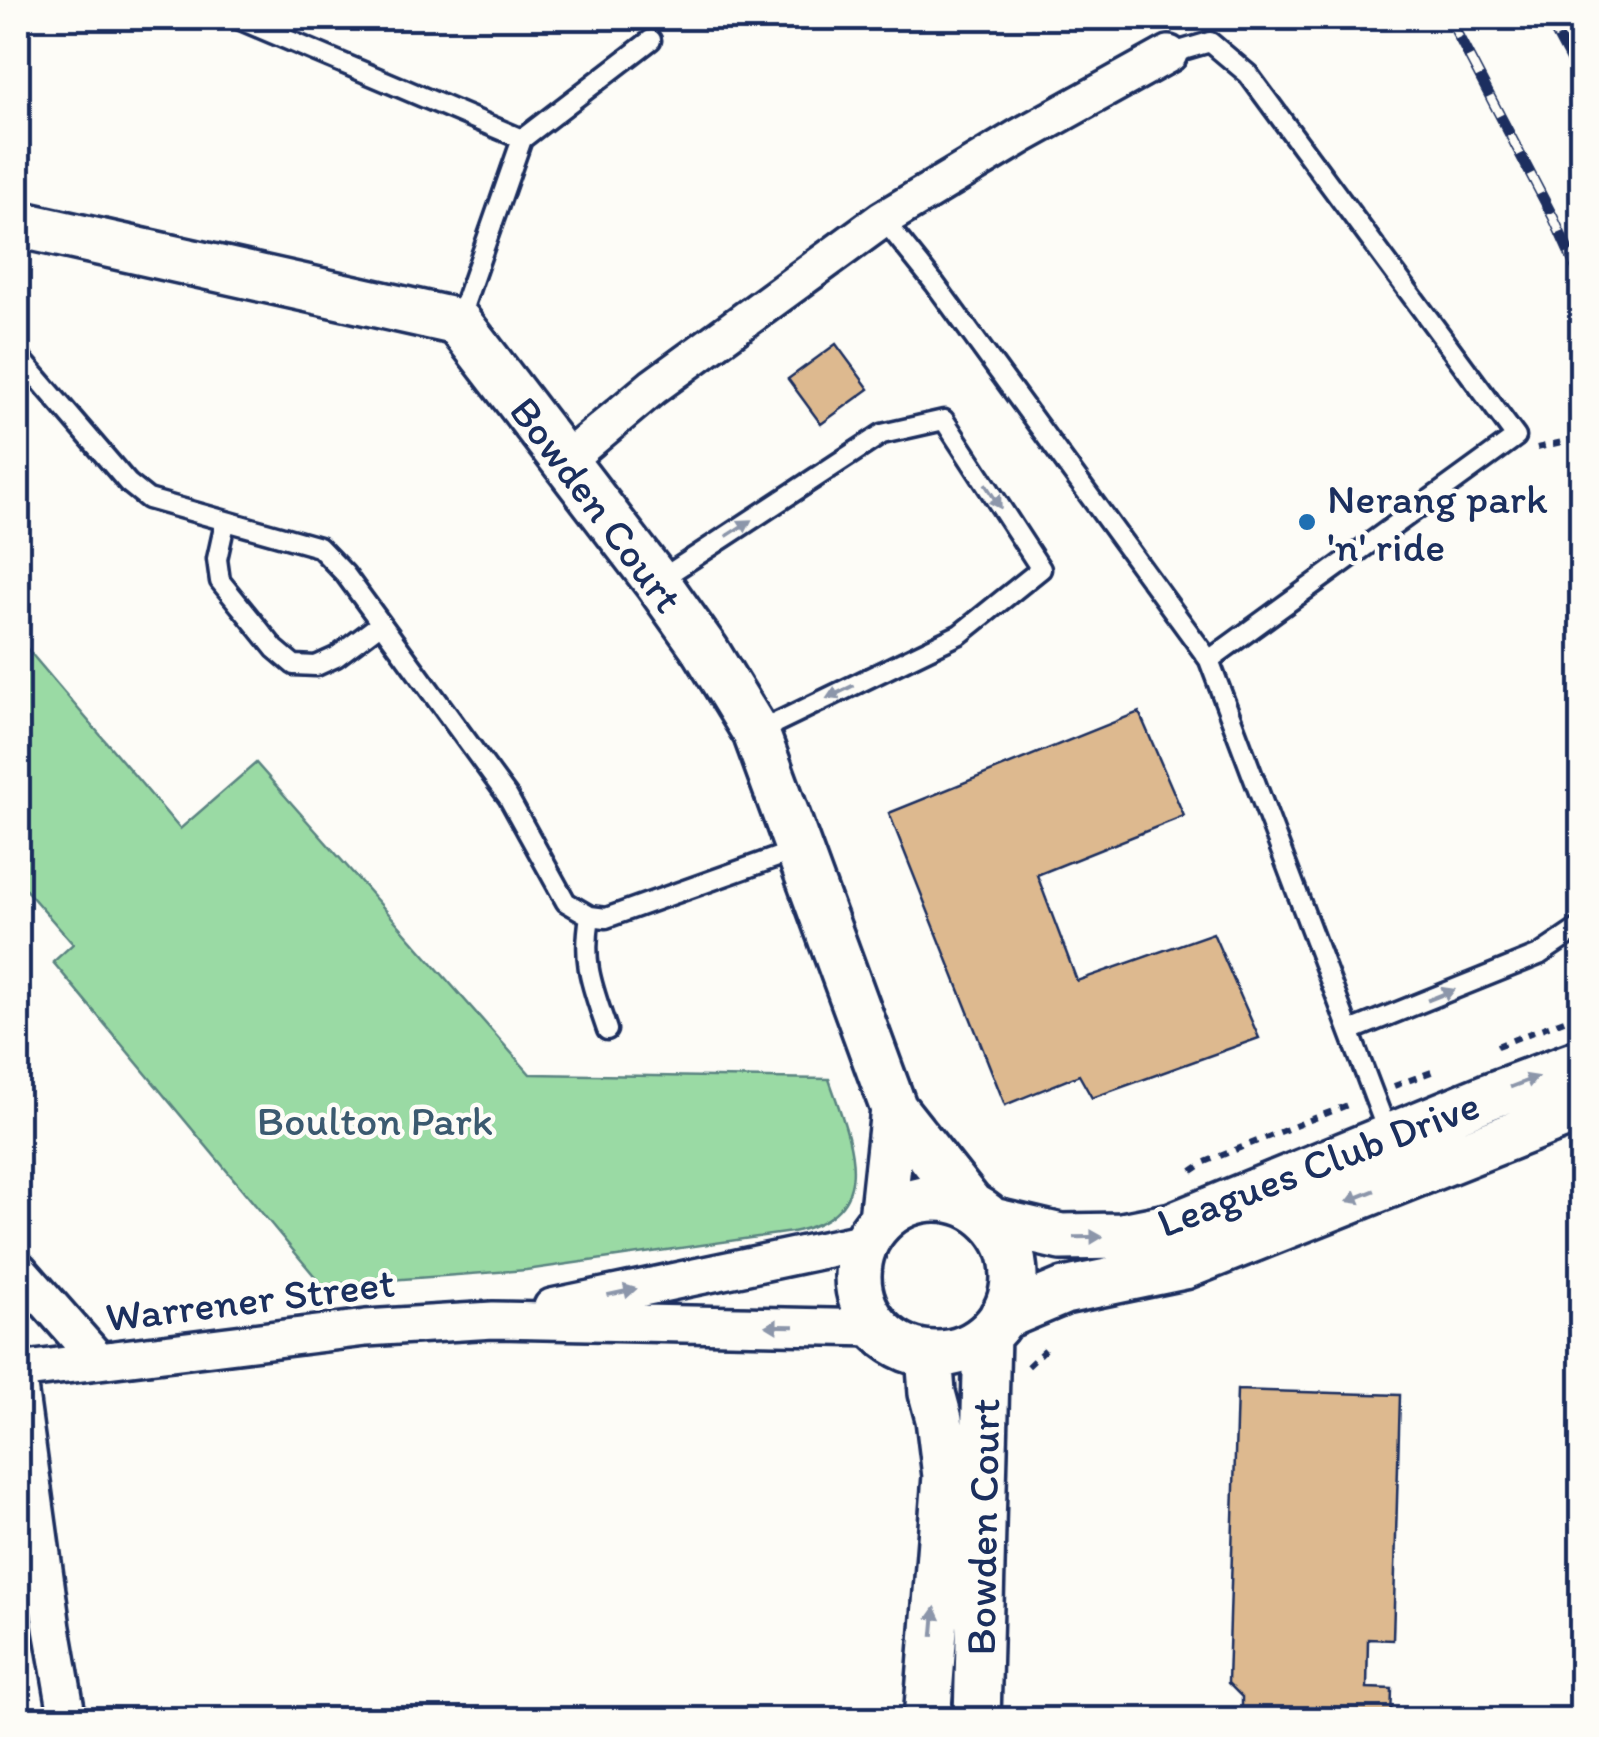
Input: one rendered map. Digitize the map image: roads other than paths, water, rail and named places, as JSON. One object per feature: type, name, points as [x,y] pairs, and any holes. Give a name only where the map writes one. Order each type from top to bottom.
[{"type":"street","points":[[566,460],[653,387],[882,219],[1169,54]]},
{"type":"street","points":[[18,224],[458,322]]},
{"type":"street","name":"Bowden Court","points":[[458,322],[657,582],[756,732],[894,1108],[981,1213]]},
{"type":"street","name":"Leagues Club Drive","points":[[981,1213],[1061,1237],[1122,1236],[1172,1226],[1582,1062]]},
{"type":"street","name":"Bowden Court","points":[[874,1230],[894,1108]]},
{"type":"street","name":"Leagues Club Drive","points":[[995,1326],[1064,1291],[1184,1266],[1582,1108]]},
{"type":"street","points":[[1389,1136],[1397,1148],[1410,1151],[1437,1141],[1477,1145],[1501,1140]]},
{"type":"street","points":[[929,1198],[956,1200],[981,1213],[1008,1243],[1014,1265],[1013,1292],[995,1326],[964,1349],[929,1354],[903,1347],[878,1328],[863,1305],[858,1284],[860,1256],[874,1230],[898,1208],[929,1198]]},
{"type":"street","name":"Warrener Street","points":[[493,1320],[874,1230]]},
{"type":"street","points":[[18,1268],[99,1361]]},
{"type":"street","name":"Warrener Street","points":[[18,1375],[99,1361],[366,1328],[493,1320],[878,1328]]},
{"type":"street","name":"Bowden Court","points":[[978,1720],[995,1326]]},
{"type":"street","name":"Bowden Court","points":[[926,1720],[946,1476],[929,1354]]},
{"type":"street","points":[[18,1375],[68,1720]]},
{"type":"lane","points":[[236,18],[522,140]]},
{"type":"lane","points":[[458,322],[522,140],[651,40]]},
{"type":"lane","points":[[1169,54],[1210,42],[1248,74],[1516,437],[1208,660]]},
{"type":"lane","points":[[882,219],[930,276],[1208,660],[1389,1136]]},
{"type":"lane","points":[[18,355],[128,484],[148,498],[319,547],[345,574],[508,797],[566,902],[590,916],[606,918],[800,848]]},
{"type":"lane","points":[[657,582],[882,434],[944,420],[1041,569],[960,634],[756,732]]},
{"type":"lane","points":[[225,523],[217,559],[220,581],[275,649],[294,665],[316,666],[336,657],[380,624]]},
{"type":"lane","points":[[590,916],[585,948],[587,969],[607,1030]]},
{"type":"lane","points":[[1350,1030],[1539,955],[1582,926]]},
{"type":"railway","points":[[1449,18],[1553,217],[1582,281]]},
{"type":"railway","points":[[1548,18],[1582,82]]},
{"type":"place","name":"Nerang park 'n' ride","points":[[1307,522]]},
{"type":"park label","name":"Boulton Park","points":[[375,1120]]}]
